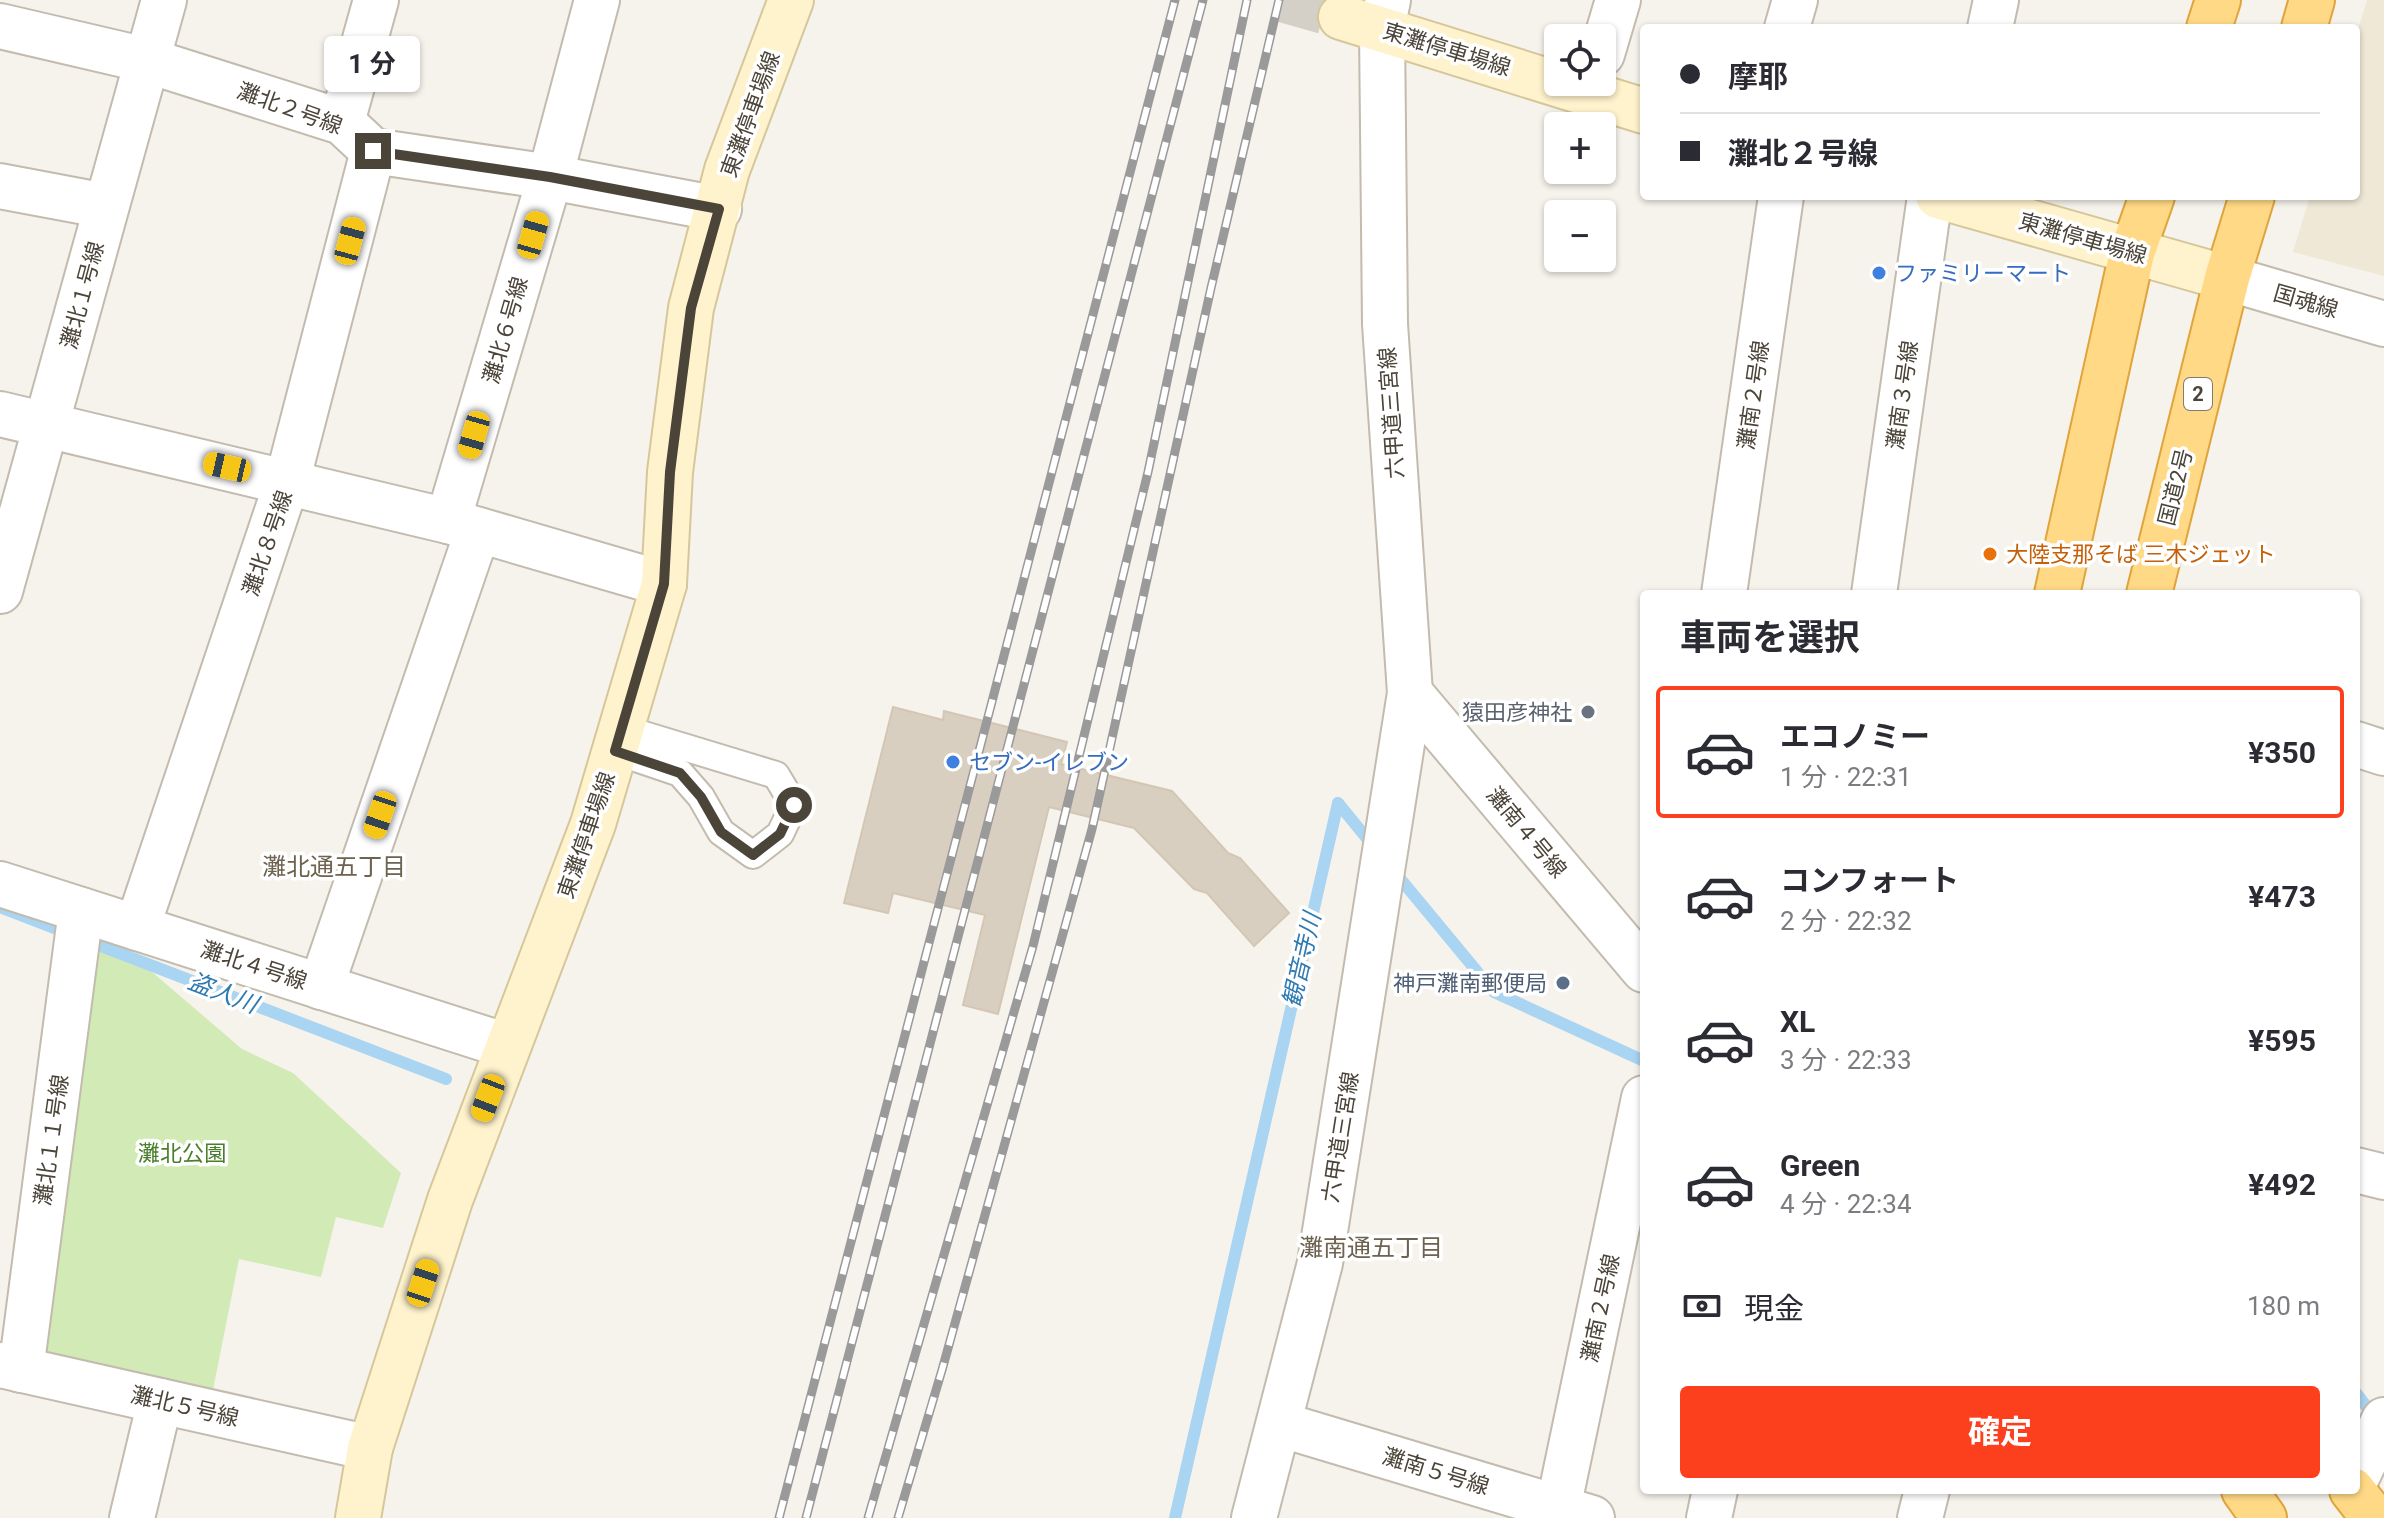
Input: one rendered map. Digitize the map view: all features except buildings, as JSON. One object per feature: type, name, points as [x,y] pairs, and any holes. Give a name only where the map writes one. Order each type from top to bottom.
[{"type":"highway","points":[[2210,24],[2218,0]]},
{"type":"highway","points":[[2305,24],[2312,0]]},
{"type":"highway","points":[[2058,590],[2132,253],[2151,200]]},
{"type":"highway","name":"国道2号","points":[[2150,590],[2227,278],[2251,200]]},
{"type":"highway","points":[[2247,1494],[2264,1518]]},
{"type":"highway","points":[[2354,1494],[2374,1518]]},
{"type":"main road","name":"東灘停車場線","points":[[358,1518],[370,1448],[450,1200],[593,824],[664,584],[670,472],[691,308],[727,170],[791,0]]},
{"type":"main road","name":"東灘停車場線","points":[[1370,15],[1544,63]]},
{"type":"main road","name":"東灘停車場線","points":[[1616,92],[1640,108]]},
{"type":"main road","name":"東灘停車場線","points":[[1954,200],[2227,278]]},
{"type":"street","name":"灘北１号線","points":[[0,591],[164,0]]},
{"type":"street","points":[[342,122],[376,0]]},
{"type":"street","name":"灘北６号線","points":[[321,987],[463,525],[597,0]]},
{"type":"street","points":[[1611,24],[1618,0]]},
{"type":"street","points":[[1788,24],[1795,0]]},
{"type":"street","points":[[1991,24],[1996,0]]},
{"type":"street","name":"六甲道三宮線","points":[[1254,1518],[1320,1263],[1410,693],[1385,324],[1370,15]]},
{"type":"street","name":"灘北２号線","points":[[0,26],[146,60],[342,122],[373,151]]},
{"type":"street","points":[[373,151],[550,177],[719,209]]},
{"type":"street","name":"灘北８号線","points":[[137,928],[287,482],[373,151]]},
{"type":"street","points":[[0,186],[106,206]]},
{"type":"street","name":"灘南２号線","points":[[1725,590],[1780,200]]},
{"type":"street","name":"灘南３号線","points":[[1875,590],[1943,200]]},
{"type":"street","name":"国魂線","points":[[2227,278],[2384,324]]},
{"type":"street","points":[[0,414],[463,525],[664,584]]},
{"type":"street","name":"灘南４号線","points":[[1410,693],[1640,965]]},
{"type":"street","points":[[2360,745],[2384,753]]},
{"type":"street","name":"灘北４号線","points":[[0,884],[507,1046]]},
{"type":"street","name":"灘北１１号線","points":[[10,1368],[81,912]]},
{"type":"street","name":"灘南２号線","points":[[1569,1515],[1640,1120]]},
{"type":"street","points":[[2360,1171],[2384,1177]]},
{"type":"street","name":"灘北５号線","points":[[10,1368],[370,1448]]},
{"type":"street","points":[[132,1518],[160,1401]]},
{"type":"street","points":[[2360,1471],[2384,1420]]},
{"type":"street","name":"灘南５号線","points":[[1279,1424],[1569,1515]]},
{"type":"street","points":[[1709,1518],[1714,1494]]},
{"type":"street","points":[[1920,1518],[1926,1494]]},
{"type":"street","points":[[2344,1518],[2350,1494]]},
{"type":"lane","points":[[618,740],[776,775],[794,805],[780,834],[753,855],[721,832],[701,797],[680,773],[618,740]]},
{"type":"shaded area","points":[[2367,0],[2384,0],[2384,276],[2293,252],[2309,200],[2360,200],[2360,24]]},
{"type":"green space","name":"灘北公園","points":[[117,942],[242,1049],[293,1073],[401,1173],[383,1228],[336,1217],[321,1277],[239,1259],[213,1390],[31,1363],[89,950]]},
{"type":"waterway","name":"観音寺川","points":[[1338,803],[1374,847]]},
{"type":"waterway","name":"観音寺川","points":[[1175,1518],[1338,803]]},
{"type":"waterway","name":"観音寺川","points":[[1393,870],[1494,992],[1640,1059]]},
{"type":"waterway","name":"盗人川","points":[[0,907],[446,1079]]},
{"type":"waterway","name":"観音寺川","points":[[2360,1398],[2376,1419]]},
{"type":"tunnel","points":[[1282,0],[1341,17]]},
{"type":"railway","points":[[779,1518],[1175,0]]},
{"type":"railway","points":[[806,1518],[1203,0]]},
{"type":"railway","points":[[868,1518],[1033,946],[1148,472],[1247,0]]},
{"type":"railway","points":[[898,1518],[1092,829],[1211,288],[1279,0]]},
{"type":"place","name":"ファミリーマート","points":[[1879,273]]},
{"type":"place","name":"大陸支那そば 三木ジェット","points":[[1990,554]]},
{"type":"place","name":"猿田彦神社","points":[[1588,712]]},
{"type":"place","name":"セブン-イレブン","points":[[953,762]]},
{"type":"place","name":"神戸灘南郵便局","points":[[1563,983]]},
{"type":"district","name":"灘北通五丁目","points":[[334,867]]},
{"type":"district","name":"灘南通五丁目","points":[[1371,1248]]},
{"type":"route","points":[[373,151],[550,177],[719,209],[691,308],[670,472],[664,584],[615,751],[680,773],[701,797],[721,832],[753,855],[780,834],[794,805]]}]
